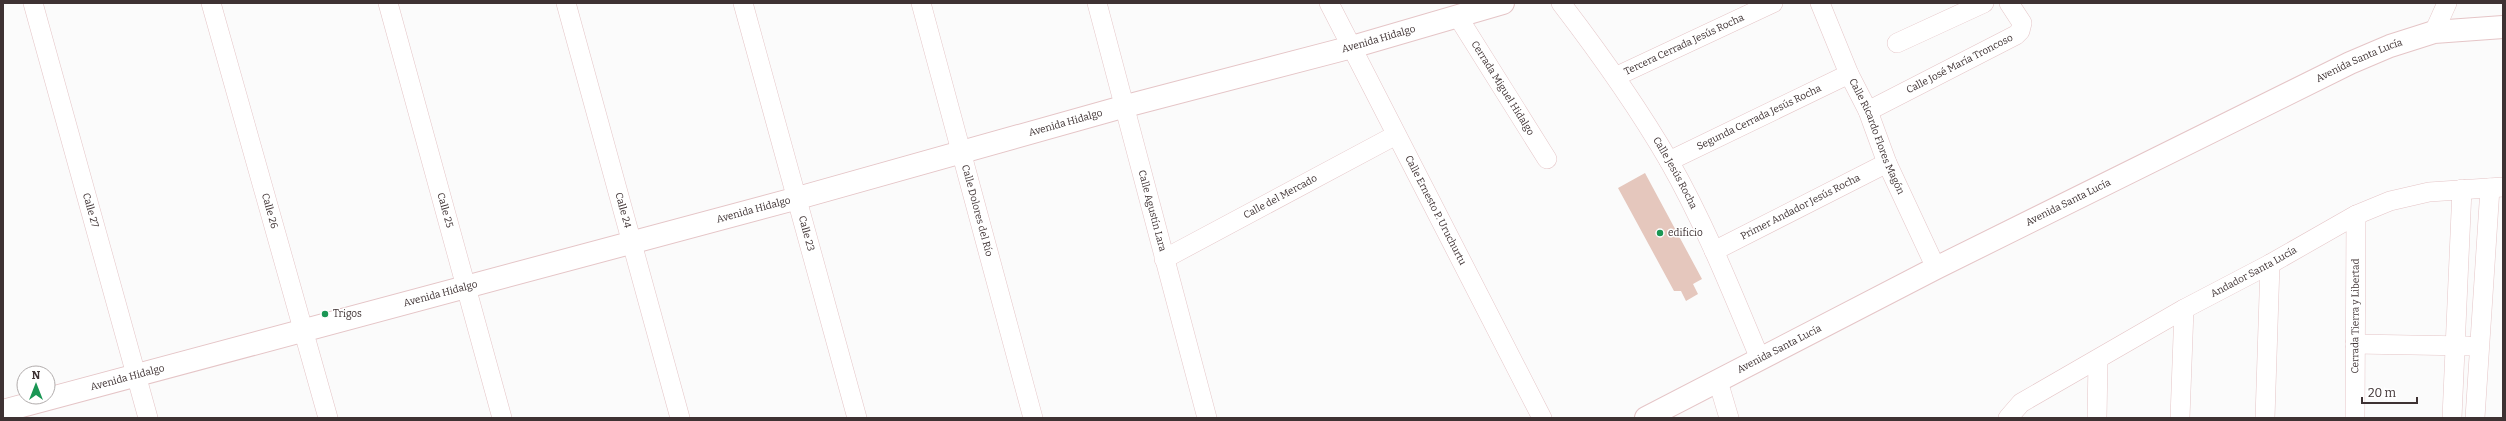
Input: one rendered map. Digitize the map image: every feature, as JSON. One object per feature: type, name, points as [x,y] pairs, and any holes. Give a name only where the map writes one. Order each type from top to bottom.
[{"type":"street","name":"Calle 27","points":[[33,3],[148,418]]},
{"type":"street","name":"Calle 26","points":[[211,3],[328,418]]},
{"type":"street","name":"Calle 25","points":[[388,3],[502,418]]},
{"type":"street","name":"Calle 24","points":[[566,3],[680,418]]},
{"type":"street","name":"Calle 23","points":[[743,3],[798,198],[857,418]]},
{"type":"street","name":"Calle Dolores del Río","points":[[921,3],[1033,418]]},
{"type":"street","name":"Calle Agustín Lara","points":[[1097,3],[1126,106],[1164,259],[1207,418]]},
{"type":"street","name":"Calle Ernesto P. Uruchurtu","points":[[1329,3],[1542,418]]},
{"type":"street","name":"Avenida Hidalgo","points":[[3,411],[304,329],[798,198],[1126,106],[1352,47],[1503,3]]},
{"type":"street","name":"Calle Jesús Rocha","points":[[1560,3],[1617,76],[1669,161],[1714,251],[1760,359]]},
{"type":"street","name":"Tercera Cerrada Jesús Rocha","points":[[1617,76],[1773,3]]},
{"type":"street","name":"Calle Ricardo Flores Magón","points":[[1820,3],[1849,74],[1868,111],[1887,163],[1936,268]]},
{"type":"street","points":[[1897,43],[1984,3]]},
{"type":"street","name":"Calle José María Troncoso","points":[[1868,111],[2016,35],[2020,31],[2022,23],[2009,3]]},
{"type":"street","points":[[2434,32],[2447,3]]},
{"type":"street","name":"Cerrada Miguel Hidalgo","points":[[1458,17],[1547,159]]},
{"type":"street","name":"Avenida Santa Lucía","points":[[1646,418],[1936,268],[2350,63],[2390,46],[2434,32],[2503,27]]},
{"type":"street","name":"Segunda Cerrada Jesús Rocha","points":[[1669,161],[1849,74]]},
{"type":"street","name":"Calle del Mercado","points":[[1164,259],[1396,135]]},
{"type":"street","name":"Primer Andador Jesús Rocha","points":[[1714,251],[1887,163]]},
{"type":"street","points":[[2475,418],[2479,346],[2496,188]]},
{"type":"street","name":"Andador Santa Lucía","points":[[2008,418],[2021,403],[2098,360],[2184,309],[2270,264],[2356,215],[2390,201],[2429,192],[2496,188]]},
{"type":"street","points":[[2452,418],[2462,189]]},
{"type":"street","name":"Cerrada Tierra y Libertad","points":[[2355,418],[2356,215]]},
{"type":"street","points":[[2265,418],[2270,264]]},
{"type":"street","points":[[2180,418],[2184,309]]},
{"type":"street","points":[[2355,344],[2479,346]]},
{"type":"street","points":[[2097,418],[2098,360]]},
{"type":"street","points":[[1718,381],[1729,418]]},
{"type":"building","name":"edificio","points":[[1645,173],[1702,279],[1693,284],[1698,294],[1686,301],[1681,291],[1674,291],[1618,188]]},
{"type":"place","name":"edificio","points":[[1660,233]]},
{"type":"place","name":"Trigos","points":[[325,314]]}]
